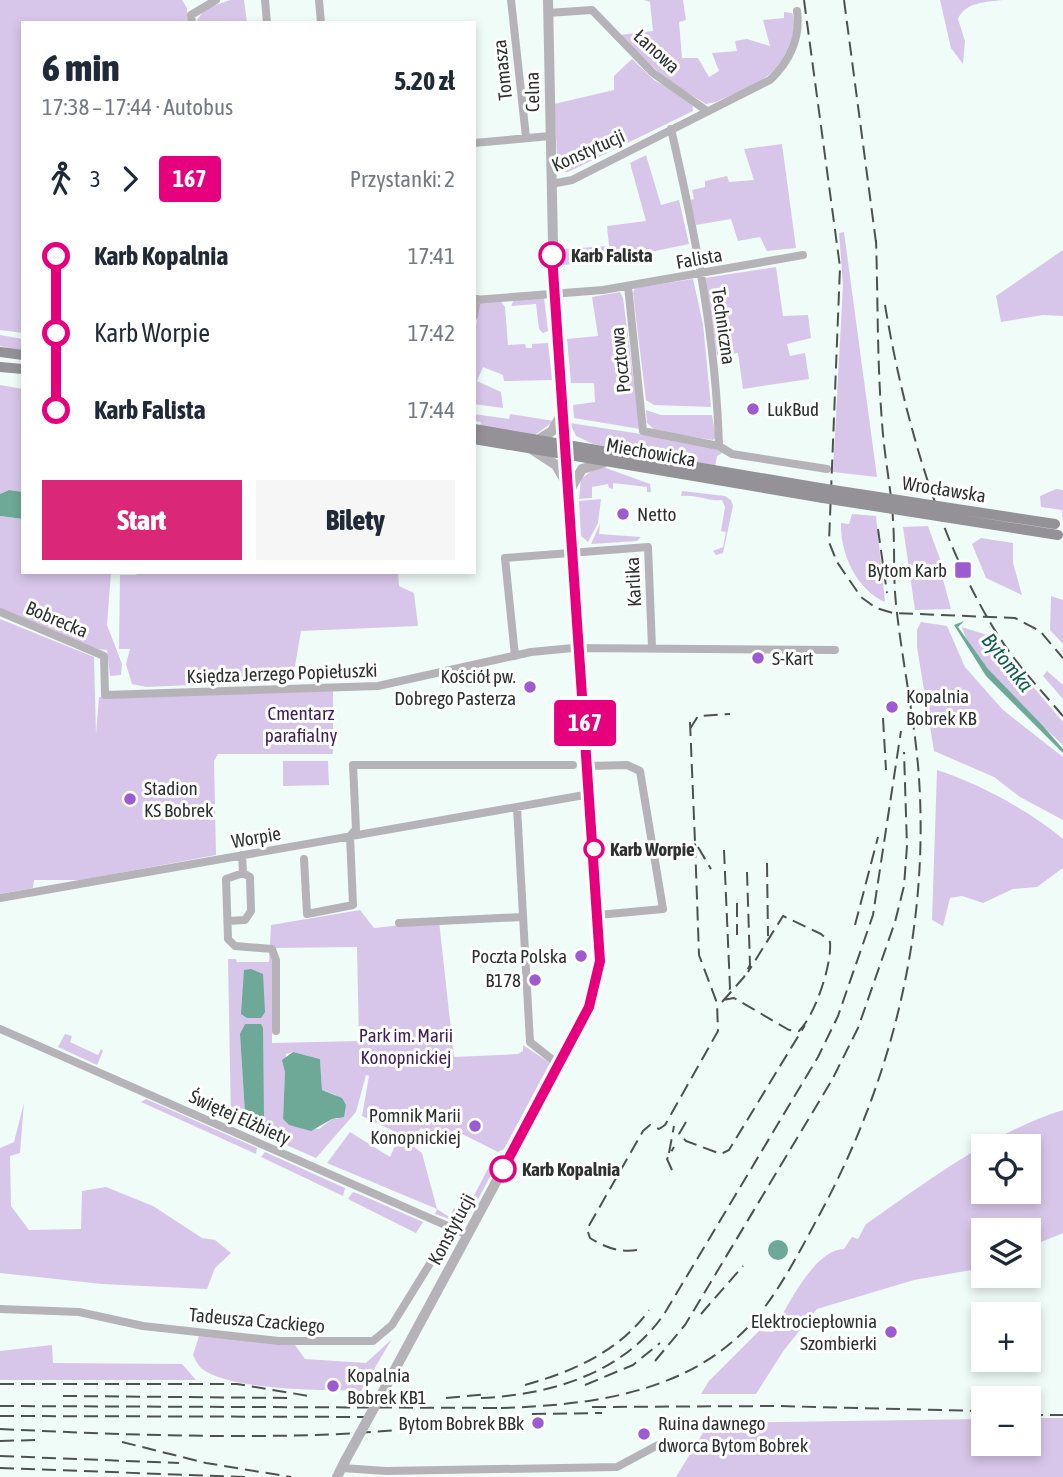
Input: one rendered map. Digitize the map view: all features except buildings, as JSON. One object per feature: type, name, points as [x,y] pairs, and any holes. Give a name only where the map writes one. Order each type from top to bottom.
[{"type":"main road","points":[[0,352],[21,355]]},
{"type":"main road","points":[[0,367],[21,369]]},
{"type":"main road","name":"Miechowicka","points":[[476,430],[536,445]]},
{"type":"main road","name":"Miechowicka","points":[[476,439],[727,472],[821,493]]},
{"type":"main road","name":"Miechowicka","points":[[567,450],[607,463],[732,484],[821,493]]},
{"type":"main road","name":"Wrocławska","points":[[821,493],[1060,530]]},
{"type":"street","points":[[191,19],[216,0]]},
{"type":"street","points":[[265,0],[267,21]]},
{"type":"street","points":[[318,0],[321,21]]},
{"type":"street","name":"Tomasza","points":[[511,0],[526,137]]},
{"type":"street","name":"Celna","points":[[548,0],[551,184]]},
{"type":"street","name":"Łanowa","points":[[548,13],[592,10],[653,73],[707,111]]},
{"type":"street","name":"Konstytucji","points":[[340,1470],[559,1065],[594,992],[600,961],[567,450],[554,293],[551,184],[572,180],[759,86],[780,70],[796,40],[797,11]]},
{"type":"street","name":"Techniczna","points":[[671,129],[711,327],[719,446]]},
{"type":"street","points":[[476,143],[550,135]]},
{"type":"street","name":"Falista","points":[[476,300],[628,286],[803,255]]},
{"type":"street","name":"Pocztowa","points":[[628,286],[643,431],[719,446]]},
{"type":"street","points":[[563,411],[552,431],[536,445],[556,465],[569,491]]},
{"type":"street","points":[[719,446],[732,454],[827,469]]},
{"type":"street","points":[[569,491],[582,469],[591,464],[607,463]]},
{"type":"street","name":"Karlika","points":[[515,656],[505,558],[573,552],[648,547],[652,646]]},
{"type":"street","name":"Bobrecka","points":[[0,612],[104,656],[105,695]]},
{"type":"street","name":"Księdza Jerzego Popiełuszki","points":[[105,695],[378,686],[515,656],[580,648],[652,646],[835,650]]},
{"type":"street","points":[[304,859],[307,914],[354,905],[351,836],[356,829],[354,765],[573,765]]},
{"type":"street","points":[[588,766],[627,765],[640,771],[663,909],[598,915]]},
{"type":"street","name":"Worpie","points":[[0,898],[590,794]]},
{"type":"street","points":[[517,807],[530,1042],[559,1065]]},
{"type":"street","points":[[242,855],[243,873]]},
{"type":"street","points":[[228,921],[245,920],[251,911],[250,877],[243,873],[226,879],[228,939],[235,946],[272,949],[276,960],[276,1031]]},
{"type":"street","points":[[399,923],[522,917]]},
{"type":"street","name":"Świętej Elżbiety","points":[[0,1028],[468,1235]]},
{"type":"street","name":"Tadeusza Czackiego","points":[[0,1309],[79,1312],[144,1326],[269,1340],[373,1341],[389,1330],[452,1228]]},
{"type":"street","points":[[340,1470],[617,1467],[657,1445]]},
{"type":"green space","points":[[0,0],[182,0],[187,8],[188,21],[21,21],[21,333],[0,330]]},
{"type":"green space","points":[[230,0],[244,0],[247,21],[196,21],[205,9]]},
{"type":"green space","points":[[644,0],[683,0],[686,20],[679,22],[682,58],[698,58],[709,77],[719,71],[712,53],[737,51],[735,41],[747,39],[770,46],[763,20],[784,18],[784,12],[792,13],[794,28],[781,61],[771,73],[752,86],[706,104],[667,80],[619,35],[653,31],[650,2]]},
{"type":"green space","points":[[940,0],[1003,0],[977,4],[961,13],[958,19],[965,41],[963,64],[951,48]]},
{"type":"green space","points":[[632,59],[654,80],[692,101],[693,111],[568,172],[558,171],[554,104],[614,90],[614,76]]},
{"type":"green space","points":[[782,144],[796,248],[767,251],[760,237],[738,241],[731,219],[696,225],[690,200],[694,199],[692,190],[705,187],[705,181],[727,176],[729,182],[754,180],[744,149]]},
{"type":"green space","points":[[646,155],[661,205],[679,200],[689,244],[650,252],[651,257],[563,265],[563,249],[609,246],[607,226],[646,221],[630,163]]},
{"type":"green space","points":[[844,232],[877,477],[833,472],[843,285],[839,233]]},
{"type":"green space","points":[[1063,250],[1063,316],[1043,315],[1001,322],[996,296]]},
{"type":"green space","points":[[776,267],[783,316],[808,315],[811,338],[787,344],[790,356],[805,353],[809,379],[743,389],[738,353],[717,355],[705,278]]},
{"type":"green space","points":[[693,279],[703,324],[711,407],[654,405],[646,400],[633,293],[635,288]]},
{"type":"green space","points":[[620,292],[623,298],[640,429],[574,418],[573,405],[595,402],[594,383],[571,383],[567,339],[598,336],[592,297]]},
{"type":"green space","points":[[544,298],[548,331],[543,333],[539,329],[536,304],[511,306],[514,300]]},
{"type":"green space","points":[[500,300],[505,307],[508,345],[525,344],[526,348],[532,348],[532,344],[548,343],[552,380],[504,381],[503,375],[483,367],[477,381],[501,392],[503,408],[476,404],[476,325],[480,302]]},
{"type":"green space","points":[[0,335],[21,339],[21,351],[0,346]]},
{"type":"green space","points":[[0,385],[21,389],[21,492],[9,490],[0,494]]},
{"type":"green space","points":[[646,410],[661,415],[712,415],[716,438],[713,440],[656,431],[647,423]]},
{"type":"green space","points":[[476,414],[509,419],[510,414],[554,421],[535,435],[480,426],[481,422],[476,421]]},
{"type":"green space","points":[[570,423],[712,445],[724,452],[717,456],[715,467],[593,444],[576,436]]},
{"type":"green space","points":[[596,467],[650,484],[651,492],[647,492],[647,487],[613,483],[613,489],[609,488],[608,484],[592,487],[592,498],[579,499],[581,479]]},
{"type":"green space","points":[[1056,489],[1063,490],[1063,522],[1062,510],[1041,507],[1040,496]]},
{"type":"green space","points":[[682,491],[725,496],[731,500],[733,506],[723,553],[716,555],[713,551],[723,547],[726,532],[721,531],[725,507],[722,500],[681,496]]},
{"type":"green space","points":[[601,499],[598,523],[588,542],[581,536],[579,501]]},
{"type":"green space","points":[[852,514],[876,516],[885,602],[858,579],[847,558],[841,523],[849,524]]},
{"type":"green space","points":[[0,516],[21,519],[21,574],[111,574],[107,625],[122,664],[121,675],[110,676],[107,650],[97,649],[0,611]]},
{"type":"green space","points":[[600,524],[599,534],[641,537],[637,541],[591,544]]},
{"type":"green space","points":[[928,526],[944,570],[941,572],[951,609],[915,610],[903,527]]},
{"type":"green space","points":[[981,538],[1013,543],[1013,563],[1022,595],[986,578],[972,544]]},
{"type":"green space","points":[[398,574],[399,586],[414,593],[418,626],[301,631],[295,666],[286,681],[146,687],[132,684],[126,664],[130,649],[119,649],[120,575]]},
{"type":"green space","points":[[1051,596],[1063,600],[1063,644],[1050,630]]},
{"type":"green space","name":"Cmentarz parafialny","points":[[0,619],[94,657],[96,734],[99,697],[333,691],[333,754],[218,754],[214,761],[216,855],[82,880],[34,880],[33,888],[0,894]]},
{"type":"green space","points":[[921,622],[947,626],[965,667],[1003,710],[1063,757],[1063,820],[1020,797],[994,777],[934,751],[917,647],[917,630]]},
{"type":"green space","points":[[962,627],[990,636],[1063,722],[1063,745],[991,675],[969,643]]},
{"type":"green space","points":[[1047,671],[1063,685],[1063,699],[1043,676]]},
{"type":"green space","points":[[283,761],[328,761],[329,785],[283,786]]},
{"type":"green space","points":[[937,770],[1003,799],[1063,839],[1063,868],[1037,887],[1013,889],[983,903],[962,896],[950,898],[943,926],[932,920]]},
{"type":"green space","name":"Park im. Marii Konopnickiej","points":[[360,910],[374,928],[439,921],[454,1057],[518,1054],[523,1051],[523,1045],[550,1063],[504,1149],[498,1152],[454,1130],[449,1138],[421,1128],[410,1144],[422,1153],[437,1209],[327,1163],[350,1132],[390,1157],[400,1134],[362,1116],[369,1076],[366,1075],[356,1112],[316,1158],[231,1121],[228,959],[236,959],[237,962],[269,962],[271,925]],"holes":[[[357,947],[359,1041],[272,1043],[272,948]],[[240,1034],[257,1123],[245,1114]],[[293,1052],[320,1059],[322,1090],[336,1095],[338,1119],[332,1119],[319,1129],[289,1125],[283,1119],[286,1054]]]},
{"type":"green space","points":[[65,1034],[72,1036],[70,1042],[98,1055],[101,1049],[103,1051],[97,1065],[58,1047]]},
{"type":"green space","points":[[146,1099],[257,1148],[256,1154],[141,1102]]},
{"type":"green space","points":[[24,1103],[20,1153],[10,1156],[11,1206],[29,1230],[81,1229],[82,1191],[106,1187],[153,1206],[202,1238],[215,1240],[231,1253],[215,1268],[207,1289],[102,1284],[0,1273],[0,1148],[14,1142]]},
{"type":"green space","points":[[1063,1110],[1063,1233],[1041,1242],[1041,1218],[971,1218],[971,1270],[914,1280],[817,1309],[784,1350],[756,1394],[701,1394],[709,1381],[759,1331],[773,1332],[802,1282],[822,1259],[844,1249],[852,1237],[858,1239],[866,1224],[971,1153],[971,1204],[1041,1204],[1041,1134],[1005,1134]]},
{"type":"green space","points":[[265,1152],[345,1188],[343,1196],[261,1157]]},
{"type":"green space","points":[[499,1160],[469,1216],[455,1221],[435,1214],[437,1209],[448,1216],[452,1215],[453,1209],[469,1205],[492,1161]]},
{"type":"green space","points":[[353,1192],[423,1222],[416,1233],[348,1199]]},
{"type":"green space","points":[[199,1336],[295,1345],[305,1359],[366,1363],[392,1339],[361,1391],[278,1388],[214,1376],[201,1368],[193,1355]]},
{"type":"green space","points":[[52,1345],[53,1363],[182,1364],[196,1380],[0,1380],[0,1351]]},
{"type":"green space","points":[[1041,1418],[1063,1418],[1063,1477],[676,1477],[709,1423],[971,1419],[971,1456],[1041,1456]]},
{"type":"shaded area","points":[[9,490],[21,492],[21,519],[0,516],[0,494]]},
{"type":"shaded area","points":[[964,621],[958,627],[988,669],[1043,726],[1063,749],[1063,753],[986,676],[954,625]]},
{"type":"shaded area","points":[[251,969],[263,974],[265,1012],[261,1018],[247,1018],[241,1014],[244,970]]},
{"type":"shaded area","points":[[245,1024],[261,1024],[263,1028],[264,1117],[257,1123],[252,1123],[245,1114],[240,1034]]},
{"type":"shaded area","points":[[293,1052],[320,1059],[322,1090],[342,1098],[346,1105],[344,1117],[332,1119],[311,1131],[289,1125],[283,1119],[285,1072],[282,1060]]},
{"type":"shaded area","points":[[778,1240],[785,1243],[788,1250],[785,1257],[778,1260],[771,1257],[768,1250],[771,1243]]},
{"type":"railway","points":[[804,0],[840,267],[829,542],[837,562],[861,597],[876,608],[893,613],[1015,618],[1040,631],[1063,658]]},
{"type":"railway","points":[[844,0],[877,250]]},
{"type":"railway","points":[[501,1408],[573,1403],[643,1389],[676,1377],[707,1360],[736,1339],[761,1312],[778,1288],[822,1210],[869,1107],[887,1054],[911,946],[921,834],[917,756],[896,604],[893,520],[882,422],[876,240]]},
{"type":"railway","points":[[885,305],[913,431],[940,516],[957,557],[975,596],[1003,643],[1063,716]]},
{"type":"railway","points":[[878,529],[887,593]]},
{"type":"railway","points":[[690,729],[698,716],[730,714]]},
{"type":"railway","points":[[883,718],[886,770]]},
{"type":"railway","points":[[690,722],[695,842],[711,869]]},
{"type":"railway","points":[[481,1398],[533,1392],[584,1377],[630,1350],[666,1311],[818,1057],[838,1016],[873,915],[901,731]]},
{"type":"railway","points":[[655,1361],[685,1325],[832,1080],[858,1028],[895,922],[904,886],[907,846],[904,752]]},
{"type":"railway","points":[[855,925],[878,837]]},
{"type":"railway","points":[[637,1250],[624,1251],[607,1247],[590,1238],[587,1229],[643,1131],[650,1125],[659,1129],[665,1125],[718,1031],[717,1003],[699,955],[695,842]]},
{"type":"railway","points":[[724,850],[730,988],[727,997]]},
{"type":"railway","points":[[767,863],[768,936]]},
{"type":"railway","points":[[722,1002],[744,977],[750,965],[747,872]]},
{"type":"railway","points":[[737,903],[737,935]]},
{"type":"railway","points":[[723,1000],[734,998],[789,1030],[799,1031],[811,1014],[821,989],[830,942],[821,934],[783,916],[748,972]]},
{"type":"railway","points":[[686,1122],[679,1134],[686,1141],[721,1154],[729,1150],[805,1025]]},
{"type":"railway","points":[[669,1153],[674,1126]]},
{"type":"railway","points":[[672,1170],[667,1159],[674,1147]]},
{"type":"railway","points":[[701,1314],[743,1266]]},
{"type":"railway","points":[[525,1385],[560,1374],[594,1358],[624,1337],[649,1310]]},
{"type":"railway","points":[[585,1385],[633,1365],[660,1343]]},
{"type":"railway","points":[[0,1384],[237,1384],[309,1396]]},
{"type":"railway","points":[[446,1398],[488,1394]]},
{"type":"railway","points":[[63,1396],[290,1398]]},
{"type":"railway","points":[[0,1406],[508,1408]]},
{"type":"railway","points":[[592,1407],[776,1406],[971,1411]]},
{"type":"railway","points":[[532,1414],[602,1413]]},
{"type":"railway","points":[[1041,1415],[1063,1415]]},
{"type":"railway","points":[[0,1416],[378,1417]]},
{"type":"railway","points":[[0,1429],[236,1436],[465,1427]]},
{"type":"railway","points":[[0,1441],[35,1440]]},
{"type":"railway","points":[[122,1442],[206,1463],[291,1477]]},
{"type":"railway","points":[[0,1456],[179,1463]]},
{"type":"railway","points":[[0,1468],[245,1477]]},
{"type":"bus line","name":"167","points":[[503,1169],[589,1007],[600,961],[552,255]]},
{"type":"place","name":"Karb Falista","points":[[552,255]]},
{"type":"place","name":"LukBud","points":[[753,409]]},
{"type":"place","name":"Netto","points":[[623,514]]},
{"type":"place","name":"Bytom Karb","points":[[963,570]]},
{"type":"place","name":"S-Kart","points":[[758,658]]},
{"type":"place","name":"Kościół pw. Dobrego Pasterza","points":[[530,687]]},
{"type":"place","name":"Kopalnia Bobrek KB","points":[[892,707]]},
{"type":"place","name":"Stadion KS Bobrek","points":[[130,799]]},
{"type":"place","name":"Karb Worpie","points":[[594,849]]},
{"type":"place","name":"Poczta Polska","points":[[581,956]]},
{"type":"place","name":"B178","points":[[535,980]]},
{"type":"place","name":"Pomnik Marii Konopnickiej","points":[[475,1126]]},
{"type":"place","name":"Karb Kopalnia","points":[[503,1169]]},
{"type":"place","name":"Elektrociepłownia Szombierki","points":[[891,1332]]},
{"type":"place","name":"Kopalnia Bobrek KB1","points":[[333,1386]]},
{"type":"place","name":"Bytom Bobrek BBk","points":[[538,1423]]},
{"type":"place","name":"Ruina dawnego dworca Bytom Bobrek","points":[[644,1434]]},
{"type":"water label","name":"Bytomka","points":[[1008,662]]}]
